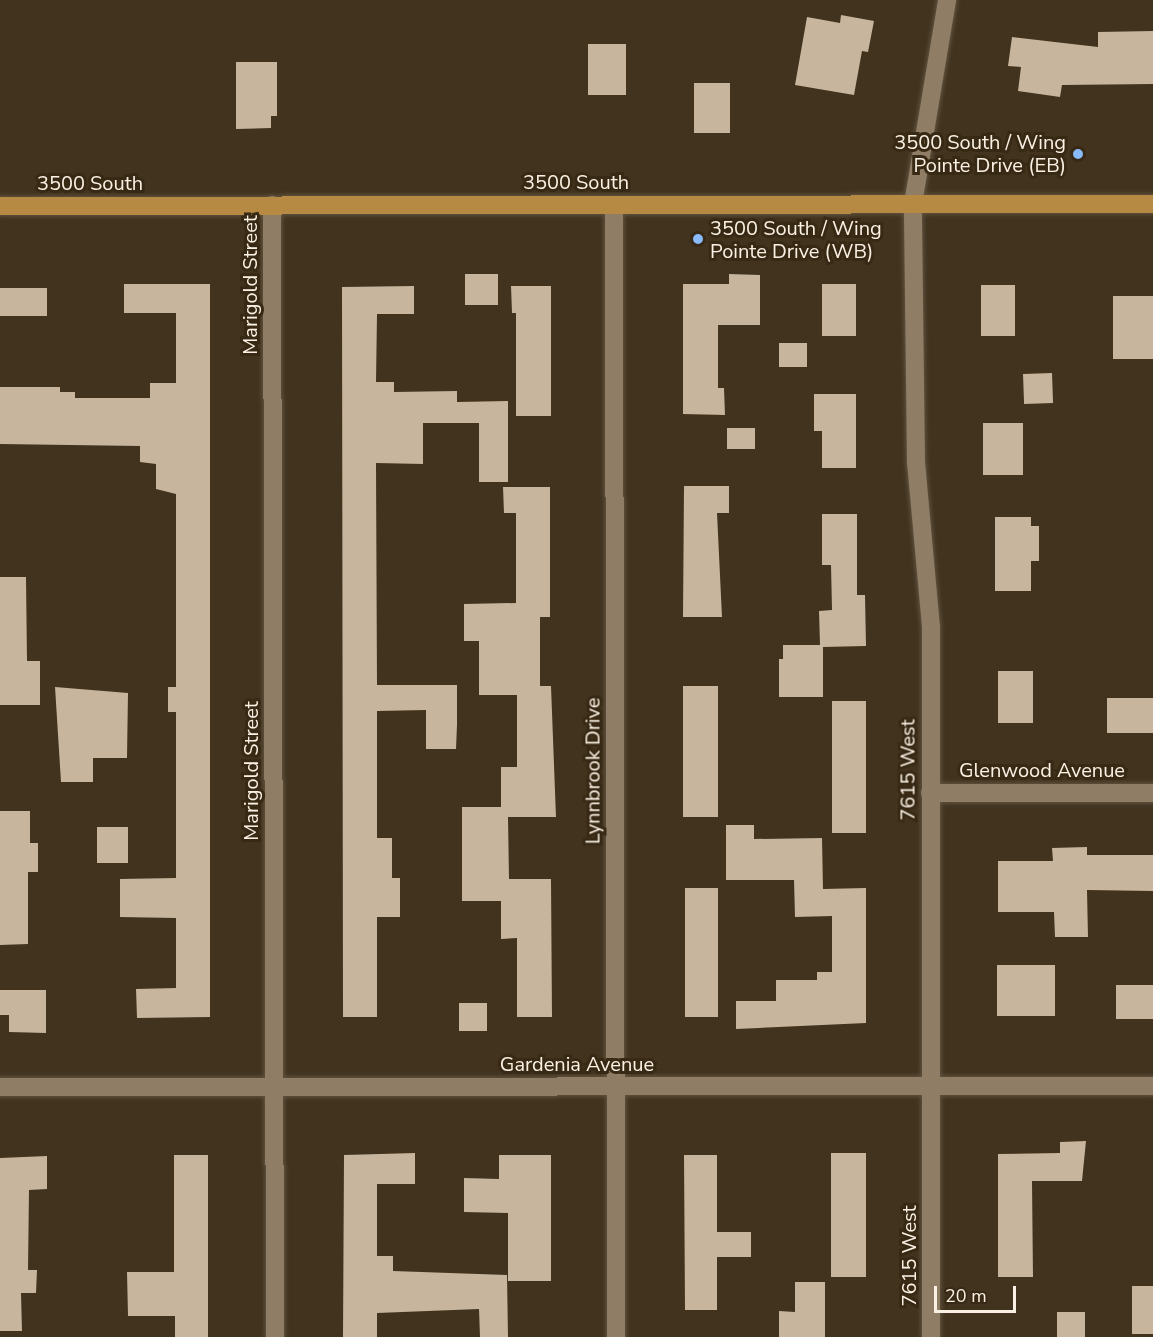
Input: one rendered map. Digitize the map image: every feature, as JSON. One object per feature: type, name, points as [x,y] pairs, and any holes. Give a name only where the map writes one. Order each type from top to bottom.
[{"type":"main road","name":"3500 South","points":[[0,206],[1153,204]]},
{"type":"street","name":"7615 West","points":[[932,1337],[931,627],[916,463],[914,204],[947,0]]},
{"type":"street","name":"Marigold Street","points":[[272,205],[274,1337]]},
{"type":"street","name":"Lynnbrook Drive","points":[[614,205],[616,1337]]},
{"type":"street","name":"Glenwood Avenue","points":[[930,793],[1153,793]]},
{"type":"street","name":"Gardenia Avenue","points":[[0,1086],[1153,1086]]},
{"type":"building","points":[[841,15],[874,21],[868,52],[862,51],[854,95],[795,85],[807,17],[840,23]]},
{"type":"building","points":[[1153,31],[1153,84],[1062,85],[1060,97],[1018,91],[1021,67],[1008,66],[1012,37],[1098,47],[1098,32]]},
{"type":"building","points":[[588,44],[626,44],[626,95],[588,95]]},
{"type":"building","points":[[236,62],[277,62],[277,116],[271,116],[271,128],[236,129]]},
{"type":"building","points":[[694,83],[730,83],[730,133],[694,133]]},
{"type":"building","points":[[465,274],[498,274],[498,305],[465,305]]},
{"type":"building","points":[[729,274],[760,275],[760,325],[718,325],[718,388],[724,388],[725,415],[683,414],[683,284],[729,284]]},
{"type":"building","points":[[124,284],[210,284],[210,1017],[137,1018],[136,989],[176,988],[176,918],[120,917],[120,879],[176,878],[176,712],[168,712],[168,687],[176,687],[176,494],[156,489],[156,464],[140,462],[140,446],[0,444],[0,387],[60,387],[60,392],[75,392],[75,398],[150,398],[150,383],[176,383],[176,313],[124,313]]},
{"type":"building","points":[[822,284],[856,284],[856,336],[822,336]]},
{"type":"building","points":[[981,285],[1015,285],[1015,336],[981,336]]},
{"type":"building","points":[[414,286],[414,314],[377,314],[376,382],[394,382],[394,392],[457,391],[457,402],[508,401],[508,482],[479,482],[479,423],[423,423],[423,464],[376,463],[377,685],[457,685],[456,749],[426,749],[426,710],[377,711],[377,838],[392,838],[392,878],[400,878],[400,917],[377,917],[377,1017],[343,1017],[342,287]]},
{"type":"building","points":[[511,286],[551,286],[551,416],[516,416],[516,313],[512,313]]},
{"type":"building","points":[[0,288],[47,288],[47,316],[0,316]]},
{"type":"building","points":[[1113,296],[1153,296],[1153,359],[1113,359]]},
{"type":"building","points":[[779,343],[807,343],[807,367],[779,367]]},
{"type":"building","points":[[1052,373],[1053,403],[1024,404],[1023,374]]},
{"type":"building","points":[[814,394],[856,394],[856,468],[822,468],[822,431],[814,431]]},
{"type":"building","points":[[983,423],[1023,423],[1023,475],[983,475]]},
{"type":"building","points":[[727,428],[755,428],[755,449],[727,449]]},
{"type":"building","points":[[684,486],[729,486],[729,513],[717,513],[722,617],[683,617]]},
{"type":"building","points":[[503,487],[550,487],[550,617],[540,617],[540,686],[551,686],[556,817],[508,817],[509,879],[551,879],[552,1017],[517,1017],[517,938],[501,939],[501,901],[462,901],[462,807],[501,807],[501,767],[517,767],[517,695],[479,695],[479,641],[464,641],[464,604],[516,603],[516,513],[504,513]]},
{"type":"building","points":[[822,514],[857,514],[857,595],[865,595],[866,646],[823,647],[823,697],[779,697],[779,659],[783,659],[783,645],[820,645],[819,611],[832,610],[831,565],[822,565]]},
{"type":"building","points":[[995,517],[1031,517],[1031,526],[1039,526],[1039,561],[1031,561],[1031,591],[995,591]]},
{"type":"building","points":[[0,577],[26,577],[27,661],[40,661],[40,705],[0,705]]},
{"type":"building","points":[[998,671],[1033,671],[1033,723],[998,723]]},
{"type":"building","points":[[683,686],[718,686],[718,817],[683,817]]},
{"type":"building","points":[[55,687],[128,693],[127,758],[93,758],[93,782],[61,782]]},
{"type":"building","points":[[1107,698],[1153,698],[1153,733],[1107,733]]},
{"type":"building","points":[[832,701],[866,701],[866,833],[832,833]]},
{"type":"building","points":[[0,811],[30,811],[30,843],[38,843],[38,872],[28,872],[28,944],[0,945]]},
{"type":"building","points":[[726,825],[754,825],[754,839],[822,838],[823,889],[866,888],[866,1023],[736,1029],[736,1001],[776,1001],[776,980],[817,980],[817,972],[832,972],[832,916],[795,917],[794,880],[726,880]]},
{"type":"building","points":[[97,827],[128,827],[128,863],[97,863]]},
{"type":"building","points":[[1087,847],[1087,855],[1153,855],[1153,891],[1087,890],[1088,937],[1055,937],[1054,912],[998,912],[998,861],[1053,861],[1052,848]]},
{"type":"building","points":[[685,888],[718,888],[718,1017],[685,1017]]},
{"type":"building","points":[[997,965],[1055,965],[1055,1016],[997,1016]]},
{"type":"building","points":[[1116,985],[1153,985],[1153,1019],[1116,1019]]},
{"type":"building","points":[[0,990],[46,990],[46,1033],[9,1032],[9,1015],[0,1015]]},
{"type":"building","points":[[459,1003],[487,1003],[487,1031],[459,1031]]},
{"type":"building","points":[[1086,1141],[1082,1181],[1032,1181],[1033,1277],[998,1277],[998,1154],[1060,1153],[1060,1142]]},
{"type":"building","points":[[415,1153],[415,1184],[377,1184],[377,1256],[393,1256],[393,1271],[507,1275],[508,1337],[480,1337],[479,1309],[377,1313],[377,1337],[343,1337],[344,1155]]},
{"type":"building","points":[[831,1153],[866,1153],[866,1277],[831,1277]]},
{"type":"building","points":[[174,1155],[208,1155],[208,1337],[175,1337],[175,1316],[128,1316],[127,1272],[174,1272]]},
{"type":"building","points":[[499,1155],[551,1155],[551,1281],[508,1281],[508,1213],[464,1212],[464,1178],[499,1179]]},
{"type":"building","points":[[684,1155],[717,1155],[717,1232],[751,1232],[751,1257],[717,1257],[717,1310],[685,1310]]},
{"type":"building","points":[[47,1156],[47,1189],[29,1190],[28,1270],[37,1270],[36,1293],[21,1293],[22,1331],[0,1331],[0,1158]]},
{"type":"building","points":[[795,1282],[825,1282],[825,1337],[779,1337],[779,1311],[795,1312]]},
{"type":"building","points":[[1132,1286],[1153,1286],[1153,1334],[1132,1334]]},
{"type":"building","points":[[1057,1312],[1085,1312],[1085,1337],[1057,1337]]},
{"type":"place","name":"3500 South / Wing Pointe Drive (EB)","points":[[1078,154]]},
{"type":"place","name":"3500 South / Wing Pointe Drive (WB)","points":[[698,239]]}]
